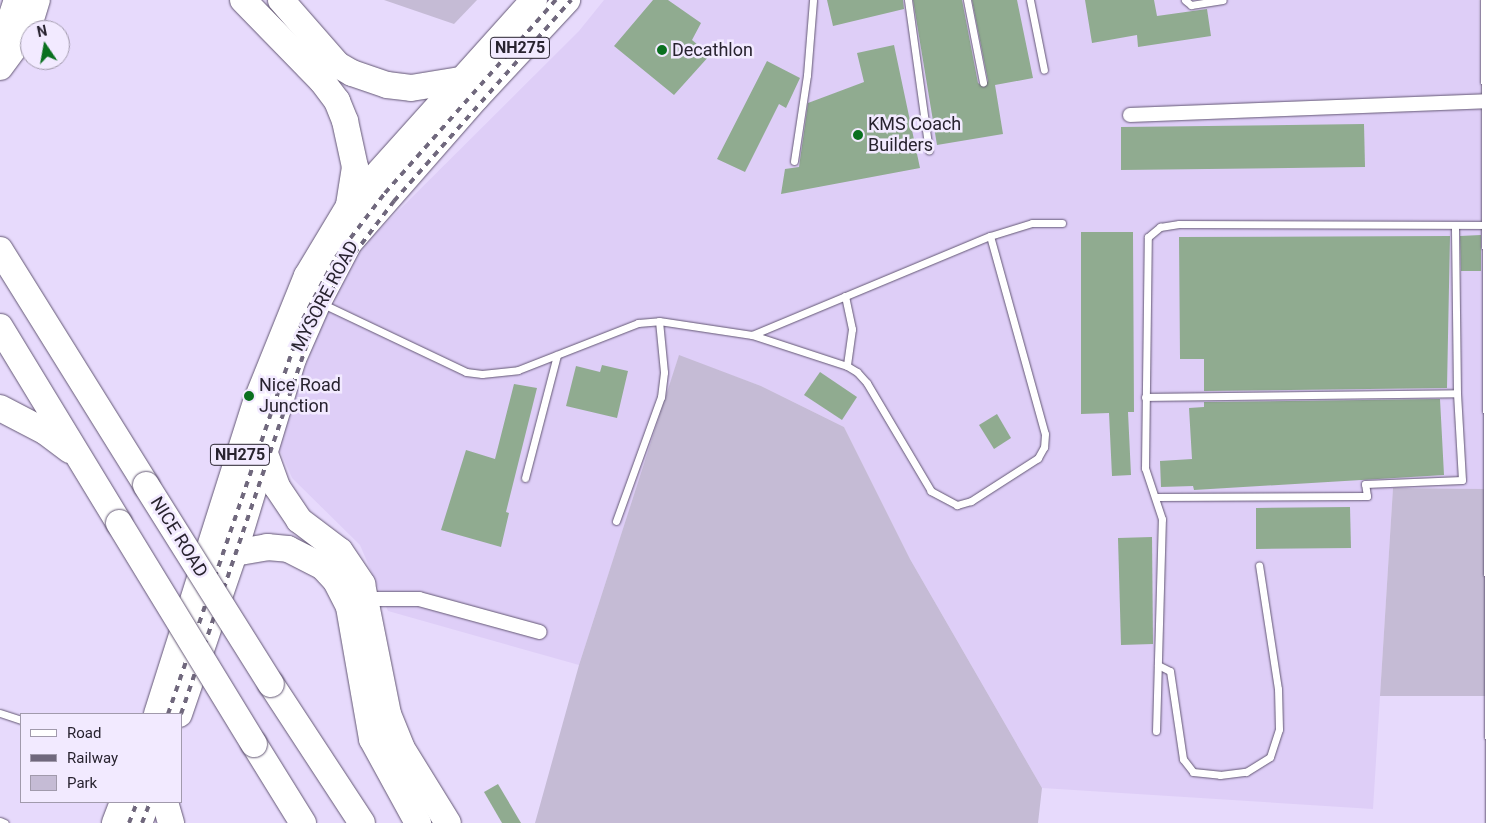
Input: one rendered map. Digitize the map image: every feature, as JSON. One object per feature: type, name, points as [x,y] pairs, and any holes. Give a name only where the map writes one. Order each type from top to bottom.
[{"type":"highway","points":[[0,36],[11,18],[17,0]]},
{"type":"highway","points":[[0,67],[28,29],[37,0]]},
{"type":"highway","points":[[243,0],[322,81],[337,101],[345,121],[355,167],[349,206]]},
{"type":"highway","points":[[281,0],[338,65],[352,73],[387,85],[411,88],[469,89]]},
{"type":"highway","name":"MYSORE ROAD","points":[[180,713],[234,553],[293,359],[318,302],[349,244],[469,89],[534,0]]},
{"type":"highway","name":"MYSORE ROAD","points":[[157,713],[275,351],[307,276],[349,206],[469,89],[567,0]]},
{"type":"highway","name":"NICE ROAD","points":[[1,250],[271,684],[362,823]]},
{"type":"highway","points":[[0,327],[303,823]]},
{"type":"highway","points":[[0,408],[46,432],[82,460]]},
{"type":"highway","points":[[264,451],[277,487],[300,520],[340,551],[362,584],[388,714],[401,747],[448,823]]},
{"type":"highway","points":[[234,553],[267,547],[288,549],[323,567],[336,581],[349,607],[372,739],[418,823]]},
{"type":"highway","points":[[115,823],[123,803]]},
{"type":"highway","points":[[139,823],[148,803]]},
{"type":"highway","points":[[165,803],[171,823]]},
{"type":"street","points":[[1491,0],[1494,225],[1496,823]]},
{"type":"street","points":[[1130,115],[1492,101]]},
{"type":"street","points":[[365,599],[419,599],[540,632]]},
{"type":"lane","points":[[794,160],[807,75],[813,0]]},
{"type":"lane","points":[[908,0],[929,151]]},
{"type":"lane","points":[[967,0],[982,82]]},
{"type":"lane","points":[[1030,0],[1044,70]]},
{"type":"lane","points":[[1185,0],[1191,4],[1223,0]]},
{"type":"lane","points":[[752,335],[990,236],[1032,223],[1062,223]]},
{"type":"lane","points":[[1156,731],[1162,519],[1145,468],[1147,243],[1160,227],[1179,224],[1494,225]]},
{"type":"lane","points":[[1156,497],[1367,496],[1365,484],[1462,480],[1457,393],[1454,225]]},
{"type":"lane","points":[[318,302],[466,372],[500,374],[556,356],[638,324],[659,321],[752,335],[847,366],[867,383],[931,491],[957,505],[971,501],[1038,458],[1045,434],[990,236]]},
{"type":"lane","points":[[845,296],[852,329],[847,366]]},
{"type":"lane","points":[[616,521],[661,397],[664,372],[659,321]]},
{"type":"lane","points":[[525,478],[556,356]]},
{"type":"lane","points":[[1145,397],[1457,393]]},
{"type":"lane","points":[[1158,665],[1170,671],[1183,759],[1193,772],[1220,775],[1246,772],[1270,757],[1279,728],[1278,689],[1259,565]]},
{"type":"lane","points":[[0,713],[20,720]]},
{"type":"lane","points":[[0,821],[5,823]]},
{"type":"shaded area","points":[[604,0],[1479,0],[1485,489],[1393,488],[1373,809],[1042,788],[910,559],[844,427],[761,386],[679,356],[579,665],[388,611],[360,545],[292,478],[278,446],[316,336],[350,259],[579,31]]},
{"type":"green space","points":[[384,0],[477,0],[454,24]]},
{"type":"green space","points":[[679,355],[761,386],[844,427],[910,559],[1042,788],[1038,823],[535,823],[579,665]]},
{"type":"green space","points":[[1393,488],[1485,489],[1485,696],[1380,696]]},
{"type":"building","name":"Decathlon","points":[[653,0],[668,0],[701,23],[692,40],[710,55],[674,95],[614,46]]},
{"type":"building","points":[[827,0],[903,0],[904,9],[833,26]]},
{"type":"building","points":[[913,0],[962,0],[978,83],[984,87],[988,81],[972,0],[1017,0],[1033,78],[995,85],[1003,134],[937,145]]},
{"type":"building","points":[[1085,0],[1154,0],[1157,16],[1207,9],[1211,36],[1138,47],[1137,35],[1092,43]]},
{"type":"building","name":"KMS Coach Builders","points":[[894,45],[920,168],[781,194],[785,169],[799,167],[808,103],[864,82],[857,53]]},
{"type":"building","points":[[767,61],[800,78],[786,108],[779,104],[745,172],[717,159]]},
{"type":"building","points":[[1364,124],[1365,167],[1121,170],[1121,127]]},
{"type":"building","points":[[1081,232],[1133,232],[1134,412],[1128,412],[1131,475],[1112,476],[1109,413],[1081,414]]},
{"type":"building","points":[[1481,235],[1481,271],[1461,271],[1460,236]]},
{"type":"building","points":[[1450,236],[1447,388],[1204,391],[1204,359],[1180,359],[1179,237]]},
{"type":"building","points":[[602,365],[628,371],[617,418],[566,406],[576,366],[600,372]]},
{"type":"building","points":[[820,372],[857,397],[842,420],[804,395]]},
{"type":"building","points":[[514,384],[537,388],[506,512],[509,513],[501,547],[441,530],[466,450],[495,459]]},
{"type":"building","points":[[1440,399],[1444,475],[1194,490],[1193,486],[1161,487],[1160,461],[1192,459],[1189,408],[1204,407],[1204,402]]},
{"type":"building","points":[[997,414],[1011,438],[994,449],[979,425]]},
{"type":"building","points":[[1350,507],[1351,548],[1256,549],[1256,508]]},
{"type":"building","points":[[1152,537],[1153,644],[1121,645],[1118,538]]},
{"type":"building","points":[[498,784],[521,823],[502,823],[484,792]]},
{"type":"railway","points":[[168,713],[303,319],[336,257],[385,193],[556,0]]},
{"type":"railway","points":[[181,713],[314,324],[347,263],[394,201],[571,0]]},
{"type":"railway","points":[[129,823],[137,803]]},
{"type":"railway","points":[[142,823],[150,803]]},
{"type":"place","name":"Decathlon","points":[[662,50]]},
{"type":"place","name":"KMS Coach Builders","points":[[858,135]]},
{"type":"place","name":"Nice Road Junction","points":[[249,396]]}]
